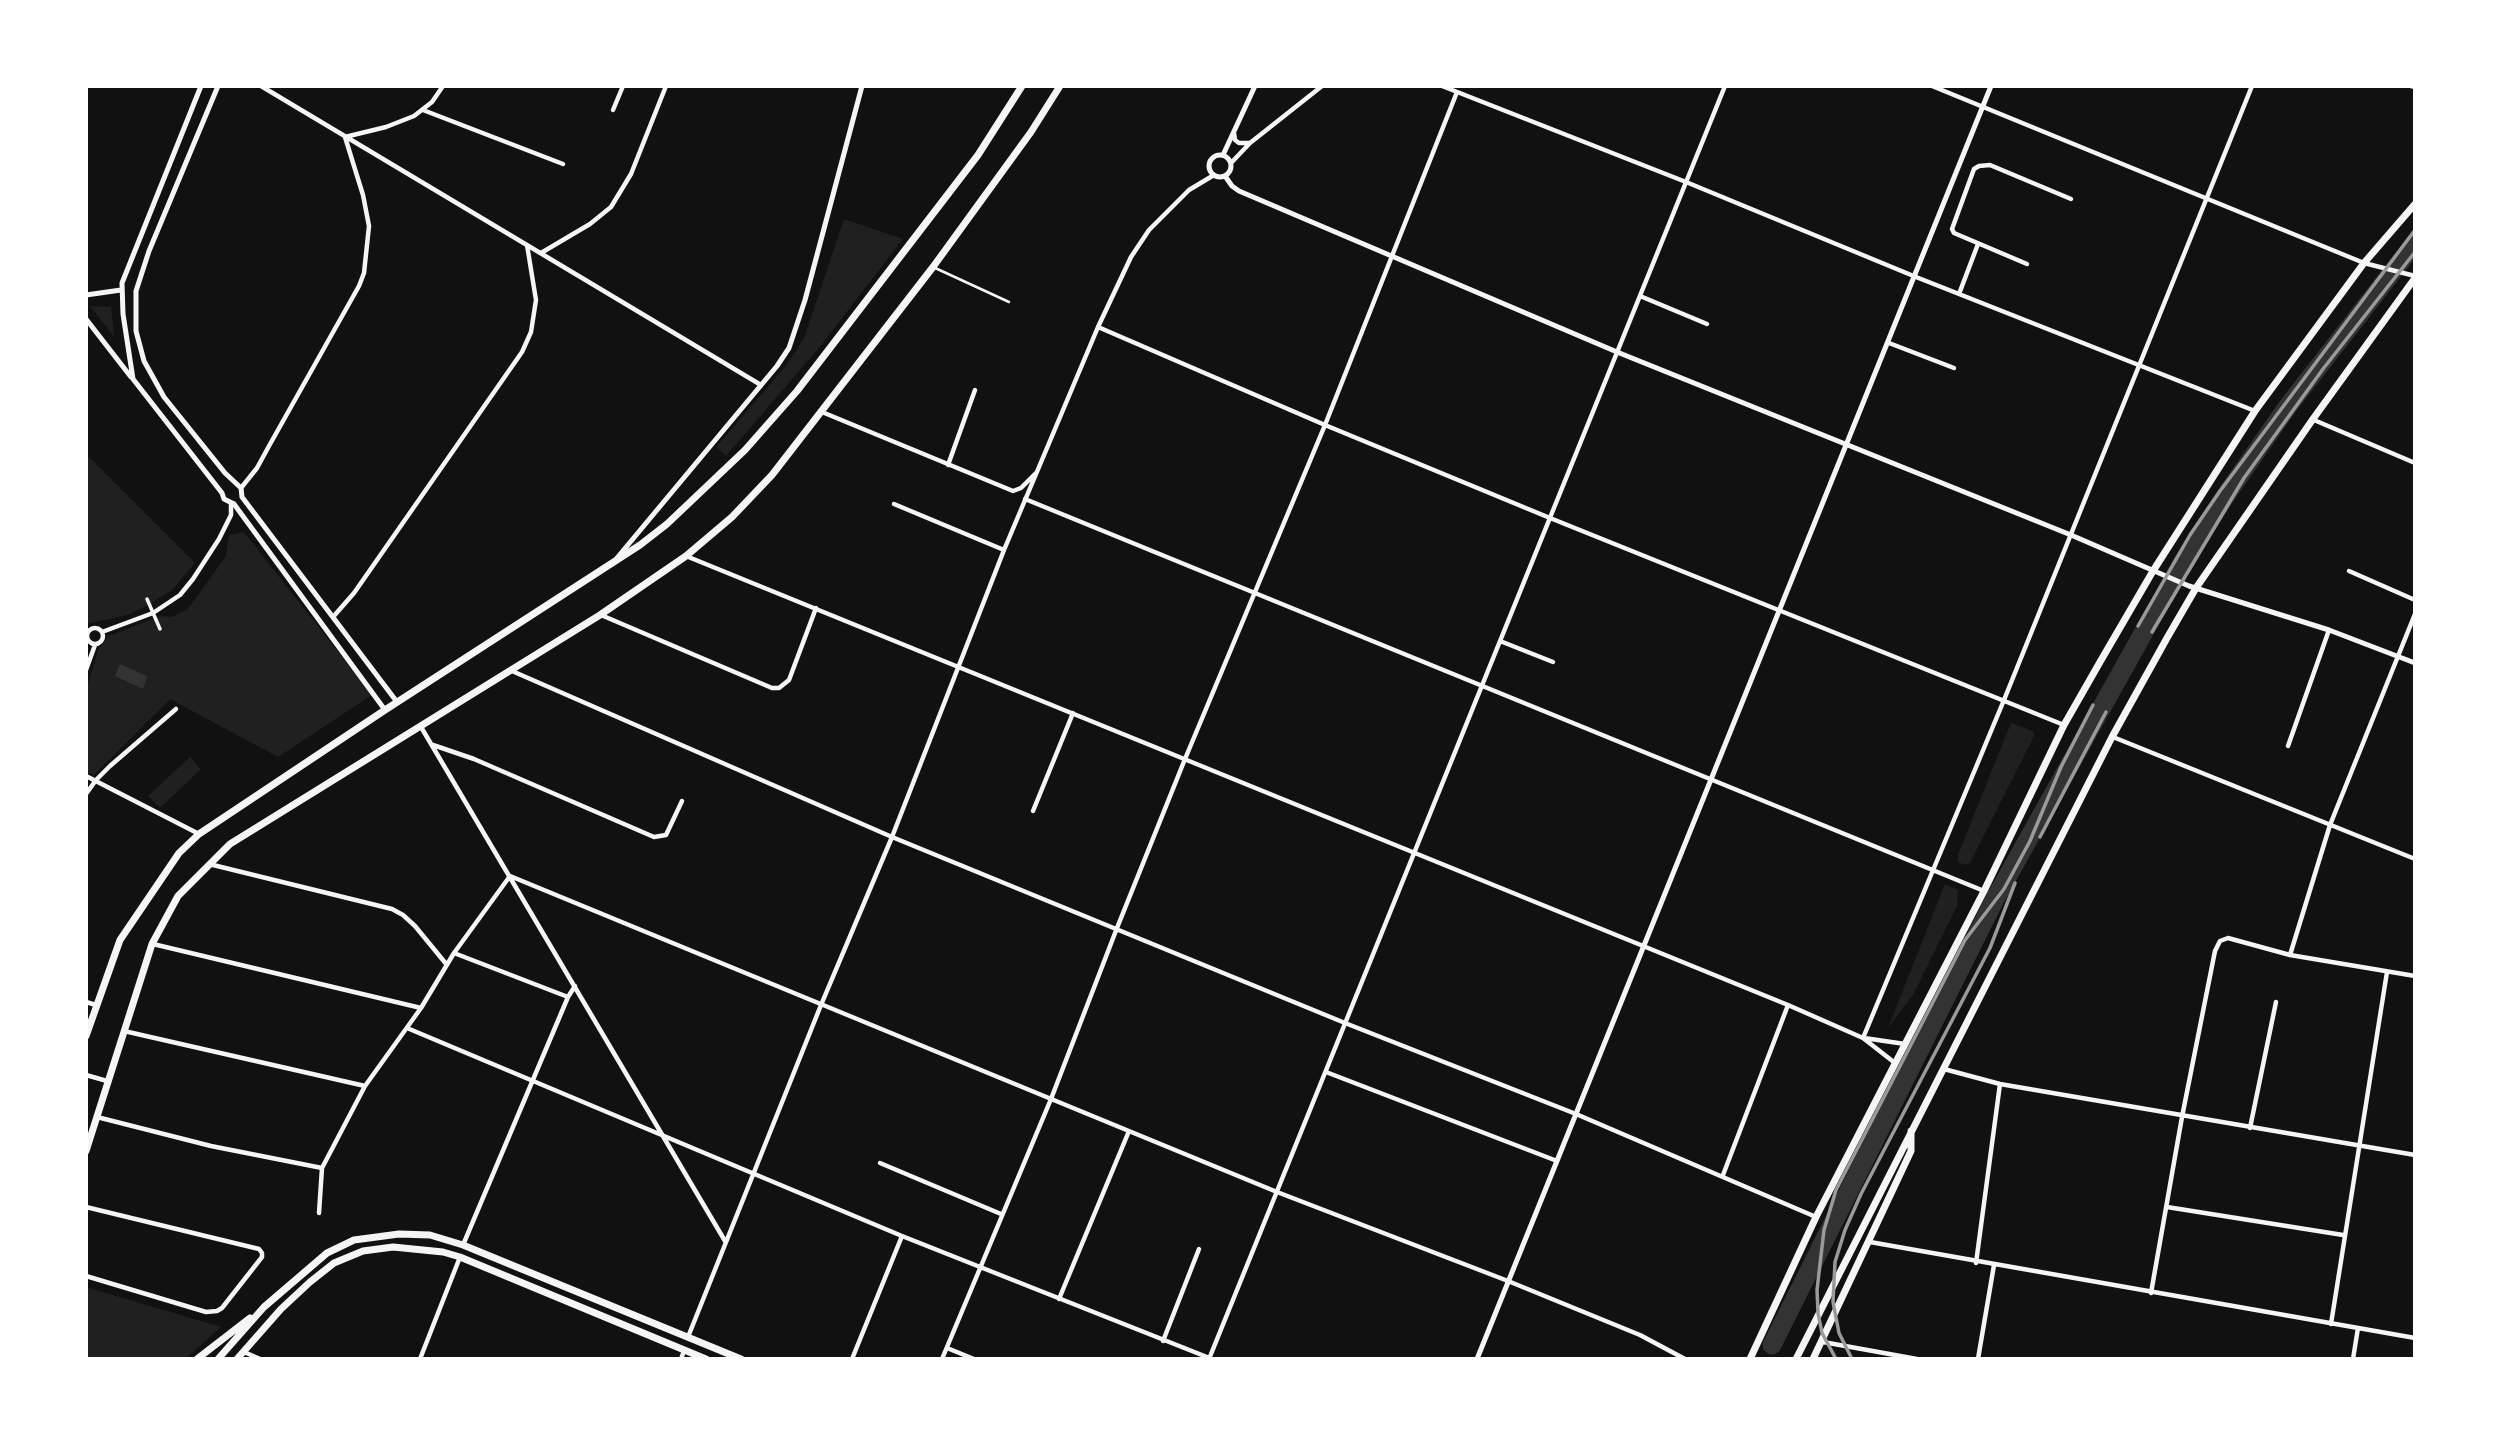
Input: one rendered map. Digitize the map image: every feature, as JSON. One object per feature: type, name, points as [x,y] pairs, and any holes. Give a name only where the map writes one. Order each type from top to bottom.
[{"type":"main road","points":[[86,1036],[120,940],[179,853],[200,834],[667,524],[728,467],[797,391],[978,155],[1022,86]]},
{"type":"main road","points":[[86,1151],[152,944],[178,896],[230,844],[600,615],[686,555],[732,517],[772,475],[933,267],[1031,132],[1060,86]]},
{"type":"main road","points":[[1750,1359],[1816,1217],[1984,891],[2064,725],[2255,411],[2415,204]]},
{"type":"main road","points":[[1796,1359],[2112,737],[2193,587],[2415,277]]},
{"type":"main road","points":[[1814,1359],[1911,1151],[1911,1130]]},
{"type":"main road","points":[[197,1359],[327,1253],[354,1240],[399,1234],[430,1235],[463,1245],[741,1359]]},
{"type":"main road","points":[[237,1359],[310,1282],[348,1256],[393,1247],[443,1252],[460,1258],[706,1359]]},
{"type":"main road","points":[[218,1359],[264,1307]]},
{"type":"street","points":[[133,379],[121,290],[136,244],[201,86]]},
{"type":"street","points":[[218,86],[142,270],[136,291],[136,331],[149,373],[176,412],[241,488]]},
{"type":"street","points":[[261,86],[761,385]]},
{"type":"street","points":[[345,137],[400,122],[423,110],[443,86]]},
{"type":"street","points":[[613,110],[623,86]]},
{"type":"street","points":[[541,253],[598,219],[620,195],[666,86]]},
{"type":"street","points":[[615,561],[789,348],[862,86]]},
{"type":"street","points":[[1223,155],[1255,86]]},
{"type":"street","points":[[688,1338],[821,1005],[892,838],[1025,499],[1098,327],[1131,257],[1149,230],[1189,190],[1214,175],[1225,176],[1231,171],[1231,163],[1250,143],[1322,86]]},
{"type":"street","points":[[1442,86],[2255,411]]},
{"type":"street","points":[[407,1028],[902,1236],[1210,1359],[1725,86]]},
{"type":"street","points":[[1932,86],[2367,264],[2415,277]]},
{"type":"street","points":[[1477,1359],[1991,86]]},
{"type":"street","points":[[1863,1038],[2004,701],[2252,86]]},
{"type":"street","points":[[942,1359],[1051,1099],[1116,928],[1185,759],[1325,425],[1457,92]]},
{"type":"street","points":[[423,110],[563,164]]},
{"type":"street","points":[[1233,131],[1235,140],[1239,143],[1250,143]]},
{"type":"street","points":[[345,137],[363,195],[369,226],[364,273],[257,467],[241,488],[242,498],[397,702]]},
{"type":"street","points":[[1223,155],[1231,163]]},
{"type":"street","points":[[1214,175],[1209,169],[1210,161],[1215,156],[1223,155]]},
{"type":"street","points":[[2027,264],[1957,236],[1952,229],[1974,169],[1990,165],[2071,199]]},
{"type":"street","points":[[1225,176],[1239,191],[1391,257],[1617,352],[2071,535],[2156,573],[2329,630],[2415,663]]},
{"type":"street","points":[[136,244],[143,252],[149,251]]},
{"type":"street","points":[[1959,294],[1978,244]]},
{"type":"street","points":[[332,617],[354,593],[522,352],[531,332],[536,300],[527,245]]},
{"type":"street","points":[[128,266],[136,264],[142,270]]},
{"type":"street","points":[[86,295],[121,290]]},
{"type":"street","points":[[1640,296],[1706,324]]},
{"type":"street","points":[[86,320],[224,499],[233,504],[385,710]]},
{"type":"street","points":[[1098,327],[1550,518],[2064,725]]},
{"type":"street","points":[[1889,343],[1954,368]]},
{"type":"street","points":[[947,465],[975,390]]},
{"type":"street","points":[[822,412],[1013,491],[1021,488],[1038,470]]},
{"type":"street","points":[[2313,419],[2415,463]]},
{"type":"street","points":[[222,493],[226,485],[234,483]]},
{"type":"street","points":[[95,645],[88,641],[86,635],[93,628],[102,632],[153,613],[169,604],[193,579],[230,519],[233,504],[242,498]]},
{"type":"street","points":[[1025,499],[1984,891]]},
{"type":"street","points":[[894,504],[1004,551]]},
{"type":"street","points":[[686,555],[1788,1005],[1863,1038],[1896,1063]]},
{"type":"street","points":[[2348,571],[2415,600]]},
{"type":"street","points":[[147,599],[160,629]]},
{"type":"street","points":[[600,615],[772,688],[779,688],[789,680],[816,608]]},
{"type":"street","points":[[2290,955],[2330,825],[2415,614]]},
{"type":"street","points":[[2288,746],[2329,630]]},
{"type":"street","points":[[86,670],[95,645],[102,640],[102,632]]},
{"type":"street","points":[[1500,641],[1553,662]]},
{"type":"street","points":[[511,670],[892,838],[1576,1114],[1816,1217]]},
{"type":"street","points":[[86,794],[96,780],[176,709]]},
{"type":"street","points":[[1033,811],[1073,713]]},
{"type":"street","points":[[421,727],[725,1241]]},
{"type":"street","points":[[2112,737],[2415,859]]},
{"type":"street","points":[[432,745],[474,759],[654,837],[666,835],[682,801]]},
{"type":"street","points":[[86,776],[200,834]]},
{"type":"street","points":[[208,864],[392,909],[415,926],[447,965]]},
{"type":"street","points":[[319,1213],[322,1168],[365,1086],[421,1008],[454,953],[510,876]]},
{"type":"street","points":[[510,876],[1277,1192],[1640,1335],[1685,1359]]},
{"type":"street","points":[[2151,1293],[2182,1117],[2215,951],[2220,941],[2228,938],[2290,955],[2415,976]]},
{"type":"street","points":[[152,944],[421,1008]]},
{"type":"street","points":[[454,953],[568,997]]},
{"type":"street","points":[[2331,1324],[2343,1235],[2387,972]]},
{"type":"street","points":[[463,1245],[575,986]]},
{"type":"street","points":[[86,1002],[96,1005]]},
{"type":"street","points":[[2250,1128],[2276,1002]]},
{"type":"street","points":[[1723,1175],[1788,1005]]},
{"type":"street","points":[[124,1031],[365,1086]]},
{"type":"street","points":[[1863,1038],[1905,1044]]},
{"type":"street","points":[[1944,1069],[2000,1084],[2415,1155]]},
{"type":"street","points":[[1326,1072],[1557,1161]]},
{"type":"street","points":[[86,1075],[107,1081]]},
{"type":"street","points":[[1976,1263],[2000,1084]]},
{"type":"street","points":[[96,1117],[211,1146],[322,1168]]},
{"type":"street","points":[[1059,1299],[1129,1131]]},
{"type":"street","points":[[880,1163],[1002,1214]]},
{"type":"street","points":[[86,1207],[259,1249],[262,1257],[222,1308],[211,1312],[86,1276]]},
{"type":"street","points":[[2167,1207],[2343,1235]]},
{"type":"street","points":[[852,1359],[902,1236]]},
{"type":"street","points":[[1870,1242],[1976,1263],[2415,1338]]},
{"type":"street","points":[[1163,1341],[1199,1249]]},
{"type":"street","points":[[420,1359],[460,1258]]},
{"type":"street","points":[[1978,1359],[1994,1265]]},
{"type":"street","points":[[2353,1359],[2358,1328]]},
{"type":"street","points":[[1823,1342],[1917,1359]]},
{"type":"street","points":[[947,1348],[974,1359]]},
{"type":"street","points":[[681,1359],[684,1351]]},
{"type":"street","points":[[243,1352],[260,1359]]},
{"type":"lane","points":[[933,267],[1009,302]]},
{"type":"shaded area","points":[[844,219],[903,239],[818,349],[726,456],[716,447],[785,367],[804,338]]},
{"type":"shaded area","points":[[90,306],[111,307],[114,337]]},
{"type":"shaded area","points":[[86,454],[195,563],[172,590],[146,606],[127,615],[86,624]]},
{"type":"shaded area","points":[[244,532],[372,695],[278,757],[170,699],[94,775],[86,772],[86,691],[98,650],[109,636],[160,616],[172,617],[188,609],[226,556],[229,535]]},
{"type":"shaded area","points":[[120,664],[147,676],[143,689],[115,676]]},
{"type":"shaded area","points":[[2011,723],[2033,731],[2034,736],[1970,863],[1965,865],[1958,862],[1958,855]]},
{"type":"shaded area","points":[[190,757],[201,769],[160,808],[148,796]]},
{"type":"shaded area","points":[[1945,884],[1958,890],[1957,906],[1913,995],[1888,1028]]},
{"type":"shaded area","points":[[86,1287],[221,1327],[185,1359],[86,1359]]},
{"type":"waterway","points":[[1772,1345],[1996,897],[2184,560],[2288,406],[2415,243]]},
{"type":"railway","points":[[2138,626],[2190,535],[2220,491],[2415,230]]},
{"type":"railway","points":[[2152,632],[2244,478],[2323,369],[2415,252]]},
{"type":"railway","points":[[1836,1359],[1822,1333],[1817,1290],[1824,1230],[1836,1190],[1965,940],[2004,889],[2030,841],[2061,767],[2093,705]]},
{"type":"railway","points":[[2040,837],[2106,712]]},
{"type":"railway","points":[[1852,1359],[1839,1333],[1833,1302],[1835,1262],[1845,1230],[1861,1194],[1990,948],[2015,883]]}]
